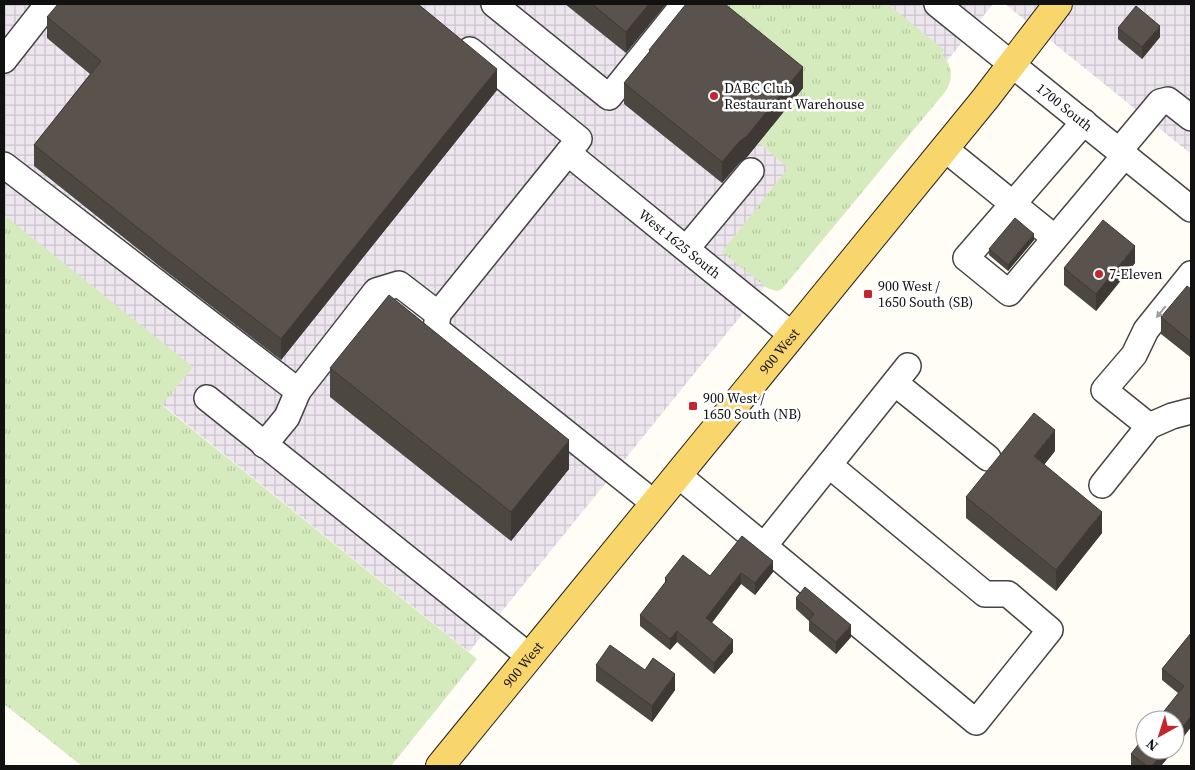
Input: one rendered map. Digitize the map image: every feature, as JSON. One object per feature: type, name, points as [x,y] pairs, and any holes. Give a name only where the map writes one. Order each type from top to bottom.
[{"type":"main road","name":"900 West","points":[[440,766],[528,656],[945,149],[1058,4]]},
{"type":"street","points":[[4,60],[48,4]]},
{"type":"street","points":[[494,4],[609,97],[684,4]]},
{"type":"street","name":"1700 South","points":[[949,7],[1012,64],[1191,209]]},
{"type":"street","points":[[453,36],[579,139],[438,314],[436,329],[654,503]]},
{"type":"street","points":[[1084,122],[966,258],[1009,293],[1055,238],[1160,102],[1168,100],[1191,118]]},
{"type":"street","points":[[945,149],[1055,238]]},
{"type":"street","name":"West 1625 South","points":[[568,153],[792,335]]},
{"type":"street","points":[[4,165],[298,391]]},
{"type":"street","points":[[687,248],[750,171]]},
{"type":"street","points":[[1149,426],[1104,390],[1134,356],[1146,330],[1191,274]]},
{"type":"street","points":[[264,445],[287,417],[298,391],[376,291],[399,284],[438,314]]},
{"type":"street","points":[[764,546],[902,375],[988,458]]},
{"type":"street","points":[[206,398],[528,656]]},
{"type":"street","points":[[1102,485],[1149,426],[1172,416],[1191,412]]},
{"type":"street","points":[[678,475],[976,722],[1050,630],[1008,594],[985,594],[829,465]]},
{"type":"shaded area","points":[[4,4],[993,4],[469,652],[163,405],[4,603]]},
{"type":"shaded area","points":[[1005,4],[1191,4],[1191,154]]},
{"type":"green space","points":[[704,4],[888,4],[944,50],[941,54],[950,67],[950,82],[945,92],[782,289],[777,291],[767,288],[722,252],[788,168],[759,143],[803,88],[702,7]]},
{"type":"green space","points":[[4,215],[193,367],[162,405],[477,659],[391,766],[82,766],[4,704]]},
{"type":"building","points":[[58,4],[418,4],[497,69],[281,339],[34,145],[101,61],[47,17]]},
{"type":"building","points":[[592,4],[649,4],[626,32]]},
{"type":"building","name":"DABC Club Restaurant Warehouse","points":[[686,4],[725,4],[803,67],[747,136],[740,141],[722,162],[624,83]]},
{"type":"building","points":[[1136,6],[1160,26],[1142,47],[1118,28]]},
{"type":"building","points":[[1015,218],[1034,234],[1008,265],[989,249]]},
{"type":"building","points":[[1103,220],[1135,246],[1096,294],[1064,268]]},
{"type":"building","points":[[1187,286],[1191,289],[1190,341],[1161,317]]},
{"type":"building","points":[[389,295],[569,440],[511,512],[330,368]]},
{"type":"building","points":[[1034,413],[1055,430],[1034,456],[1102,512],[1056,570],[966,497]]},
{"type":"building","points":[[742,536],[773,561],[755,583],[741,573],[706,618],[733,640],[714,663],[677,631],[670,639],[640,615],[667,580],[665,578],[683,555],[710,576]]},
{"type":"building","points":[[805,587],[851,625],[836,642],[809,620],[814,614],[796,598]]},
{"type":"building","points":[[1191,633],[1191,716],[1185,724],[1185,710],[1165,710],[1184,686],[1162,669]]},
{"type":"building","points":[[610,645],[645,670],[653,658],[675,674],[652,706],[596,665]]},
{"type":"building","points":[[1135,749],[1135,757],[1131,754]]},
{"type":"building","points":[[1139,760],[1157,760],[1152,766],[1147,766]]},
{"type":"place","name":"DABC Club Restaurant Warehouse","points":[[714,96]]},
{"type":"place","name":"7-Eleven","points":[[1099,274]]},
{"type":"place","name":"900 West / 1650 South (SB)","points":[[868,294]]},
{"type":"place","name":"900 West / 1650 South (NB)","points":[[693,406]]}]
